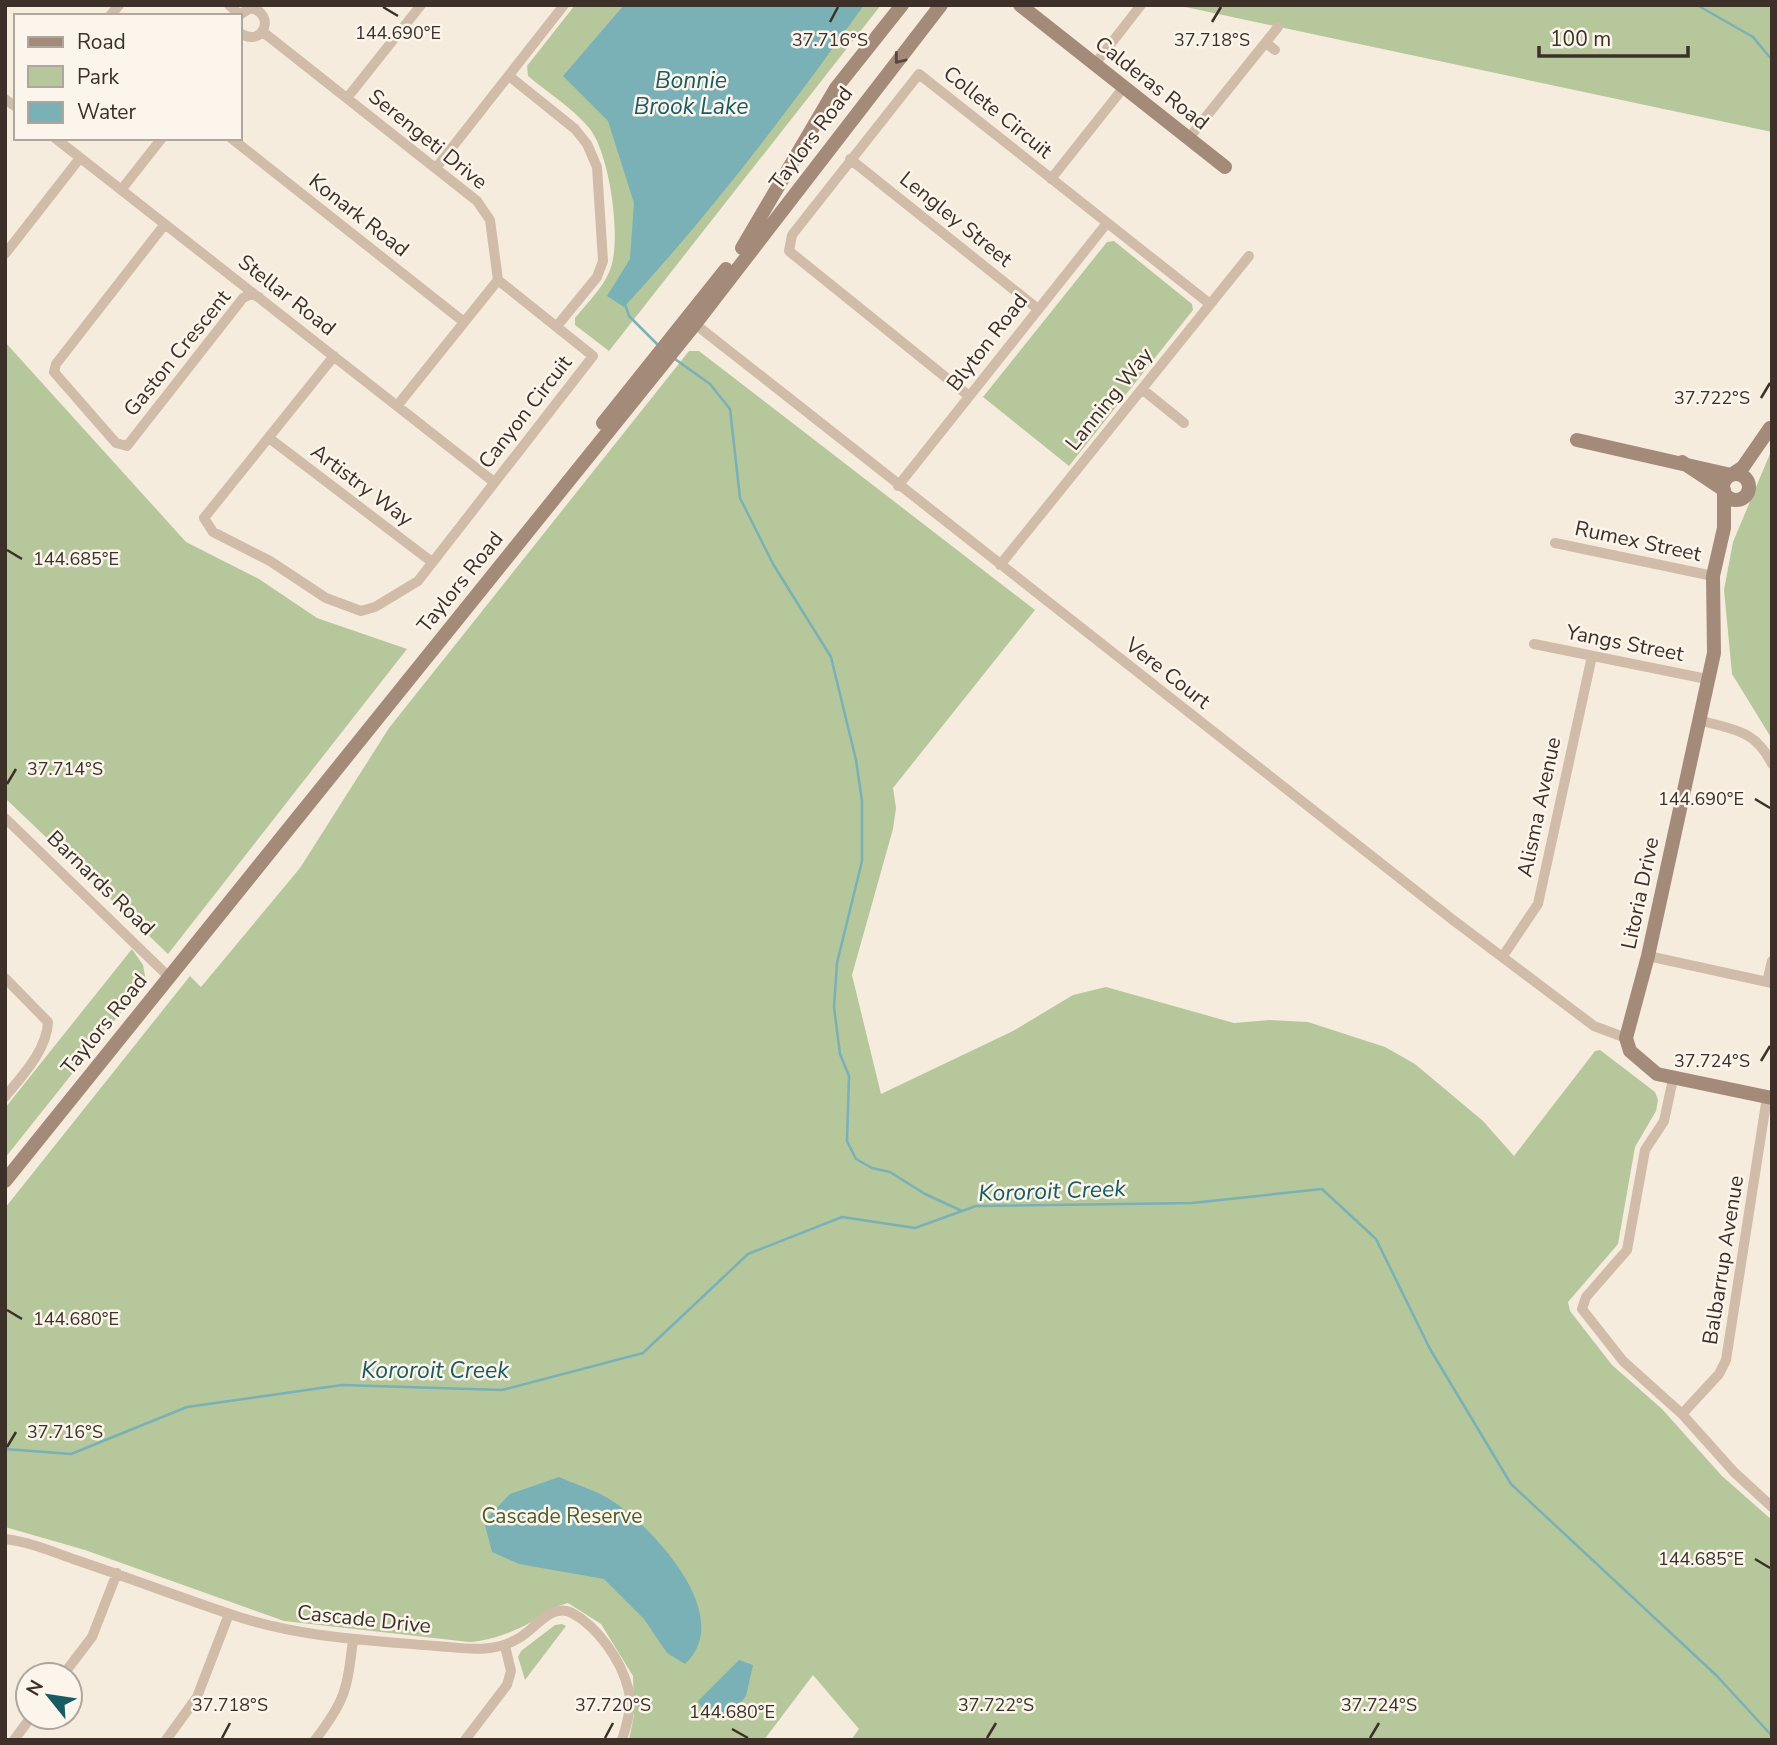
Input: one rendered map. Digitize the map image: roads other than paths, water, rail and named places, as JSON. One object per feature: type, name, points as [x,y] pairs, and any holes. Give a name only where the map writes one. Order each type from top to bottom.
[{"type":"street","points":[[347,98],[421,5]]},
{"type":"street","points":[[436,168],[564,5]]},
{"type":"street","points":[[586,458],[588,444],[604,422],[750,237],[836,89],[902,5]]},
{"type":"street","name":"Taylors Road","points":[[5,1181],[695,324],[941,5]]},
{"type":"street","name":"Calderas Road","points":[[1020,5],[1225,167]]},
{"type":"street","points":[[1095,64],[1141,5]]},
{"type":"street","points":[[241,14],[250,8],[262,8],[266,19],[263,32],[253,38],[242,37]]},
{"type":"street","points":[[1189,138],[1278,27]]},
{"type":"street","name":"Serengeti Drive","points":[[263,32],[477,201],[490,220],[498,280]]},
{"type":"street","points":[[1266,43],[1275,50]]},
{"type":"street","name":"Collete Circuit","points":[[969,396],[789,251],[792,235],[919,74],[1210,304]]},
{"type":"street","points":[[509,76],[575,129],[587,144],[597,167],[603,261],[597,276],[557,326]]},
{"type":"street","points":[[1051,179],[1124,87]]},
{"type":"street","name":"Stellar Road","points":[[58,140],[494,482]]},
{"type":"street","points":[[121,190],[160,140]]},
{"type":"street","name":"Konark Road","points":[[234,140],[464,322]]},
{"type":"street","points":[[5,254],[80,158]]},
{"type":"street","name":"Lengley Street","points":[[850,159],[1038,309]]},
{"type":"street","name":"Blyton Road","points":[[898,486],[1107,223]]},
{"type":"street","name":"Gaston Crescent","points":[[165,224],[55,364],[54,372],[116,443],[127,446],[243,298],[251,294],[259,297]]},
{"type":"street","name":"Lanning Way","points":[[1000,565],[1249,256]]},
{"type":"street","points":[[397,406],[498,280]]},
{"type":"street","name":"Canyon Circuit","points":[[269,438],[204,518],[213,532],[270,561],[326,598],[361,611],[375,607],[418,580],[593,356],[498,280]]},
{"type":"street","name":"Vere Court","points":[[695,324],[898,486],[1594,1027],[1626,1038]]},
{"type":"street","points":[[269,438],[334,356]]},
{"type":"street","points":[[1142,390],[1184,424]]},
{"type":"street","name":"Litoria Drive","points":[[1626,1038],[1648,956],[1714,653],[1713,576],[1725,513],[1725,481],[1743,467],[1770,428],[1749,483],[1749,491],[1737,505],[1729,534],[1719,552]]},
{"type":"street","name":"Artistry Way","points":[[269,438],[432,562]]},
{"type":"street","points":[[1577,440],[1744,476],[1749,483]]},
{"type":"street","points":[[1682,462],[1724,490],[1731,499],[1743,498]]},
{"type":"street","name":"Rumex Street","points":[[1555,543],[1713,576]]},
{"type":"street","name":"Yangs Street","points":[[1534,644],[1707,679]]},
{"type":"street","name":"Alisma Avenue","points":[[1503,956],[1538,904],[1592,656]]},
{"type":"street","points":[[1699,720],[1749,734],[1759,741],[1772,764]]},
{"type":"street","name":"Barnards Road","points":[[5,817],[169,977]]},
{"type":"street","points":[[1648,956],[1769,982],[1772,961]]},
{"type":"street","points":[[5,978],[48,1022],[48,1032],[28,1069],[5,1097]]},
{"type":"street","points":[[1626,1038],[1630,1051],[1657,1074],[1770,1097]]},
{"type":"street","points":[[1673,1079],[1664,1121],[1645,1150],[1627,1250],[1586,1297],[1581,1309],[1623,1360],[1682,1413],[1734,1472],[1772,1507]]},
{"type":"street","name":"Balbarrup Avenue","points":[[1682,1413],[1719,1374],[1726,1360],[1770,1097]]},
{"type":"street","name":"Cascade Drive","points":[[5,1539],[117,1573],[229,1614],[284,1630],[353,1640],[479,1649],[505,1646],[535,1628],[552,1611],[561,1609],[586,1622],[619,1667],[629,1689],[630,1706],[622,1740]]},
{"type":"street","points":[[74,1661],[92,1637],[117,1573]]},
{"type":"street","points":[[166,1740],[197,1697],[229,1614]]},
{"type":"street","points":[[315,1740],[339,1709],[347,1690],[353,1640]]},
{"type":"street","points":[[465,1740],[507,1685],[511,1671],[505,1646]]},
{"type":"water","name":"Bonnie Brook Lake","points":[[624,5],[864,5],[748,160],[688,235],[624,307],[607,296],[630,259],[634,203],[608,121],[563,76]]},
{"type":"water","points":[[559,1477],[601,1495],[631,1515],[668,1553],[684,1576],[696,1599],[701,1623],[698,1645],[685,1664],[667,1653],[644,1619],[604,1579],[519,1564],[492,1552],[484,1521],[510,1494]]},
{"type":"water","points":[[739,1660],[753,1665],[746,1696],[728,1719],[718,1718],[703,1709],[698,1701]]},
{"type":"waterway","points":[[1697,5],[1753,37],[1772,60]]},
{"type":"waterway","points":[[625,304],[629,316],[659,346]]},
{"type":"waterway","points":[[675,359],[710,384],[730,409],[740,498],[773,564],[831,657],[856,760],[862,801],[862,861],[837,963],[834,1007],[840,1054],[849,1076],[847,1141],[856,1159],[872,1168],[890,1172],[925,1194],[962,1211]]},
{"type":"waterway","name":"Kororoit Creek","points":[[5,1449],[71,1454],[187,1407],[342,1385],[502,1390],[643,1353],[748,1254],[842,1217],[915,1228],[976,1206],[1192,1203],[1322,1189],[1376,1239],[1430,1349],[1511,1484],[1717,1676],[1772,1736]]},
{"type":"park label","name":"Cascade Reserve","points":[[562,1516]]}]
